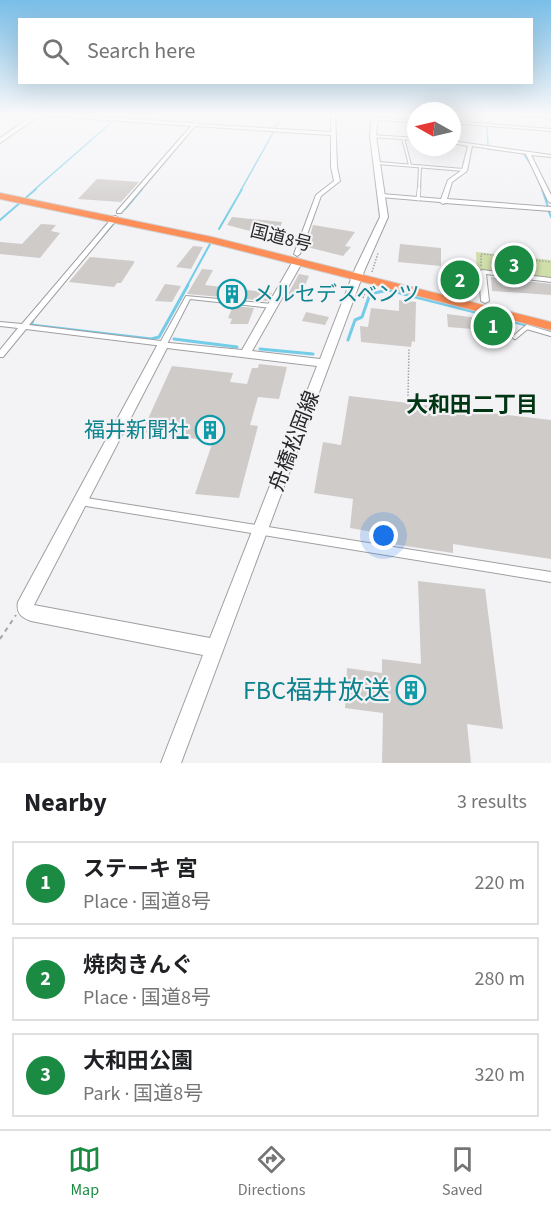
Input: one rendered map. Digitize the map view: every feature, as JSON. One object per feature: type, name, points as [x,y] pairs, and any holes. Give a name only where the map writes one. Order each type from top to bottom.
[{"type":"highway","name":"国道8号","points":[[0,190],[297,257],[551,326]]},
{"type":"highway","name":"国道8号","points":[[0,195],[117,215]]},
{"type":"highway","name":"国道8号","points":[[359,273],[551,317]]},
{"type":"main road","name":"舟橋松岡線","points":[[171,763],[359,273],[384,217],[376,150]]},
{"type":"main road","points":[[245,354],[297,257]]},
{"type":"main road","points":[[214,648],[32,613],[25,609],[26,602],[163,344],[324,363]]},
{"type":"street","points":[[0,355],[172,150]]},
{"type":"street","points":[[297,257],[319,195],[337,181],[334,150]]},
{"type":"street","points":[[443,202],[450,181],[464,170],[469,150]]},
{"type":"street","points":[[503,150],[551,156]]},
{"type":"street","points":[[528,153],[551,201]]},
{"type":"street","points":[[382,196],[551,209]]},
{"type":"street","points":[[485,301],[482,272],[551,280]]},
{"type":"street","points":[[0,324],[163,344],[188,297],[272,306]]},
{"type":"street","points":[[80,501],[551,578]]},
{"type":"lane","points":[[406,150],[410,165]]},
{"type":"lane","points":[[378,163],[464,170]]},
{"type":"lane","points":[[418,199],[420,166]]},
{"type":"lane","points":[[515,337],[527,327],[551,334]]},
{"type":"path","points":[[485,267],[479,262],[481,254],[551,262]]},
{"type":"path","points":[[506,256],[509,264],[517,268]]},
{"type":"path","points":[[530,269],[527,264],[532,260]]},
{"type":"path","points":[[503,269],[512,270]]},
{"type":"path","points":[[408,396],[409,349]]},
{"type":"path","points":[[0,639],[11,619],[25,609]]},
{"type":"green space","points":[[476,252],[551,260],[551,279],[477,271]]},
{"type":"building","points":[[97,179],[139,182],[121,202],[78,199]]},
{"type":"building","points":[[232,217],[282,222],[279,231],[251,228],[250,231],[227,225]]},
{"type":"building","points":[[41,224],[56,225],[51,231],[60,233],[40,258],[0,254],[0,242],[22,244]]},
{"type":"building","points":[[313,225],[355,232],[345,246],[351,247],[343,256],[307,247]]},
{"type":"building","points":[[400,244],[441,248],[441,266],[398,262]]},
{"type":"building","points":[[193,246],[203,247],[191,269],[176,267]]},
{"type":"building","points":[[90,257],[134,261],[134,263],[121,283],[117,283],[114,287],[69,282]]},
{"type":"building","name":"メルセデスベンツ","points":[[202,269],[213,270],[205,285],[272,293],[267,301],[187,294]]},
{"type":"building","points":[[299,274],[309,276],[301,295],[288,294]]},
{"type":"building","points":[[448,274],[471,276],[472,286],[449,284]]},
{"type":"building","points":[[491,277],[551,284],[551,295],[492,291]]},
{"type":"building","points":[[165,284],[181,286],[172,302],[155,301]]},
{"type":"building","points":[[399,300],[416,302],[415,342],[412,341],[411,347],[361,342],[360,326],[368,327],[371,308],[399,311]]},
{"type":"building","points":[[233,306],[254,308],[248,324],[230,324],[232,319],[228,318]]},
{"type":"building","points":[[306,312],[329,317],[325,325],[302,321]]},
{"type":"building","points":[[447,314],[493,320],[495,331],[448,327]]},
{"type":"building","points":[[259,364],[287,367],[279,399],[258,397],[250,425],[258,426],[239,498],[195,494],[213,441],[142,432],[172,366],[233,373],[230,382],[247,384],[252,368],[258,368]]},
{"type":"building","points":[[349,396],[551,420],[551,559],[453,544],[453,553],[379,542],[379,533],[350,528],[353,499],[314,493],[323,442],[341,445]]},
{"type":"building","points":[[418,581],[485,589],[503,729],[467,724],[471,763],[382,763],[383,713],[345,708],[347,668],[382,673],[382,659],[421,664]]},
{"type":"waterway","points":[[34,190],[80,150]]},
{"type":"waterway","points":[[141,190],[175,150]]},
{"type":"waterway","points":[[241,190],[264,150]]},
{"type":"waterway","points":[[493,150],[523,153],[531,165]]},
{"type":"waterway","points":[[0,220],[36,189]]},
{"type":"waterway","points":[[125,209],[142,189]]},
{"type":"waterway","points":[[219,229],[242,189]]},
{"type":"waterway","points":[[542,189],[548,207]]},
{"type":"waterway","points":[[549,212],[551,217]]},
{"type":"waterway","points":[[95,245],[114,223]]},
{"type":"waterway","points":[[187,286],[210,244]]},
{"type":"waterway","points":[[33,320],[31,325],[151,339],[159,337],[188,285]]},
{"type":"waterway","points":[[348,340],[355,320],[362,317],[370,294],[388,290],[530,326]]},
{"type":"waterway","points":[[536,328],[551,332]]},
{"type":"waterway","points":[[174,339],[237,347]]},
{"type":"waterway","points":[[260,349],[313,354]]},
{"type":"place","name":"大和田公園","points":[[514,265]]},
{"type":"place","name":"焼肉きんぐ","points":[[460,280]]},
{"type":"place","name":"メルセデスベンツ","points":[[232,294]]},
{"type":"place","name":"ステーキ 宮","points":[[493,326]]},
{"type":"place","name":"福井新聞社","points":[[210,430]]},
{"type":"place","name":"FBC福井放送","points":[[411,690]]},
{"type":"district","name":"大和田二丁目","points":[[472,405]]}]
